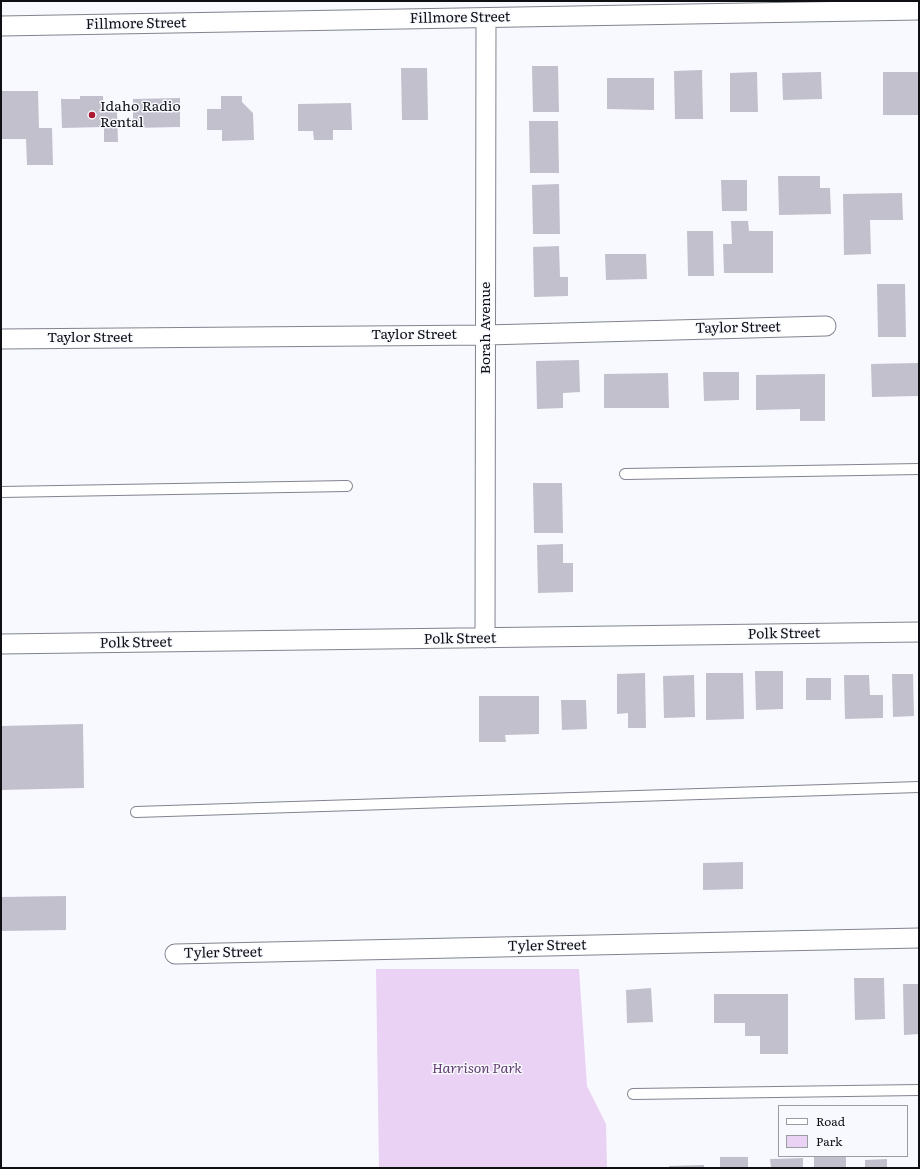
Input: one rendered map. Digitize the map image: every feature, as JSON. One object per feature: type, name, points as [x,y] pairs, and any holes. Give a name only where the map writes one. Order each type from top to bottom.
[{"type":"street","name":"Fillmore Street","points":[[1,26],[919,10]]},
{"type":"street","name":"Borah Avenue","points":[[486,18],[486,638]]},
{"type":"street","name":"Taylor Street","points":[[1,339],[486,335],[826,326]]},
{"type":"street","name":"Polk Street","points":[[1,644],[919,632]]},
{"type":"street","name":"Tyler Street","points":[[175,954],[919,938]]},
{"type":"lane","points":[[625,474],[919,469]]},
{"type":"lane","points":[[1,492],[347,486]]},
{"type":"lane","points":[[136,812],[919,787]]},
{"type":"lane","points":[[633,1094],[919,1090]]},
{"type":"green space","name":"Harrison Park","points":[[376,969],[579,969],[587,1086],[606,1124],[607,1168],[379,1168]]},
{"type":"building","points":[[532,66],[558,66],[559,112],[533,112]]},
{"type":"building","points":[[401,68],[427,68],[428,120],[402,120]]},
{"type":"building","points":[[702,70],[703,119],[675,119],[674,71]]},
{"type":"building","points":[[757,72],[758,112],[730,112],[730,73]]},
{"type":"building","points":[[821,72],[822,99],[783,100],[782,73]]},
{"type":"building","points":[[883,72],[919,72],[919,115],[883,115]]},
{"type":"building","points":[[607,78],[654,78],[654,110],[607,109]]},
{"type":"building","points":[[1,91],[38,91],[39,128],[52,128],[53,165],[27,165],[26,139],[1,139]]},
{"type":"building","points":[[80,96],[103,96],[103,112],[117,112],[118,142],[104,142],[104,127],[62,128],[61,99],[80,99]]},
{"type":"building","points":[[221,96],[242,96],[242,102],[253,113],[254,140],[222,141],[222,130],[207,130],[207,109],[221,109]]},
{"type":"building","points":[[180,98],[180,127],[133,128],[133,99]]},
{"type":"building","points":[[351,103],[352,130],[333,130],[333,140],[314,140],[313,131],[298,131],[298,104]]},
{"type":"building","points":[[529,121],[558,121],[559,173],[530,173]]},
{"type":"building","points":[[778,176],[820,176],[820,188],[830,188],[831,214],[779,215]]},
{"type":"building","points":[[721,180],[747,180],[747,211],[722,211]]},
{"type":"building","points":[[559,184],[560,234],[533,234],[532,185]]},
{"type":"building","points":[[902,193],[903,220],[870,220],[871,254],[844,255],[843,194]]},
{"type":"building","points":[[731,221],[748,221],[749,231],[773,231],[773,273],[724,273],[723,244],[732,244]]},
{"type":"building","points":[[687,231],[713,231],[714,276],[688,276]]},
{"type":"building","points":[[559,246],[560,277],[568,277],[568,296],[534,297],[533,247]]},
{"type":"building","points":[[605,254],[646,254],[647,279],[606,280]]},
{"type":"building","points":[[877,284],[905,284],[906,337],[878,337]]},
{"type":"building","points":[[579,360],[580,392],[563,393],[563,408],[537,409],[536,361]]},
{"type":"building","points":[[919,363],[919,396],[872,397],[871,364]]},
{"type":"building","points":[[703,372],[739,372],[739,400],[704,401]]},
{"type":"building","points":[[668,373],[669,408],[604,408],[604,374]]},
{"type":"building","points":[[825,374],[825,421],[800,421],[800,409],[756,410],[756,375]]},
{"type":"building","points":[[533,483],[562,483],[563,533],[534,533]]},
{"type":"building","points":[[563,544],[563,563],[573,563],[573,592],[538,593],[537,545]]},
{"type":"building","points":[[755,671],[783,671],[783,709],[756,710]]},
{"type":"building","points":[[645,673],[646,728],[628,728],[628,713],[617,714],[617,674]]},
{"type":"building","points":[[706,673],[743,673],[744,719],[706,720]]},
{"type":"building","points":[[892,674],[913,674],[914,716],[893,717]]},
{"type":"building","points":[[694,675],[695,717],[664,718],[663,676]]},
{"type":"building","points":[[844,675],[869,675],[870,695],[883,695],[883,718],[845,719]]},
{"type":"building","points":[[806,678],[831,678],[831,700],[806,700]]},
{"type":"building","points":[[479,696],[539,696],[539,734],[505,735],[506,742],[479,742]]},
{"type":"building","points":[[561,700],[586,700],[587,729],[562,730]]},
{"type":"building","points":[[83,724],[84,788],[1,790],[1,726]]},
{"type":"building","points":[[743,862],[743,889],[703,890],[703,863]]},
{"type":"building","points":[[66,896],[66,930],[1,931],[1,897]]},
{"type":"building","points":[[854,978],[884,978],[885,1019],[855,1020]]},
{"type":"building","points":[[903,984],[919,984],[919,1034],[904,1035]]},
{"type":"building","points":[[651,988],[653,1022],[627,1023],[626,990]]},
{"type":"building","points":[[714,994],[788,994],[788,1054],[760,1054],[760,1036],[745,1036],[745,1023],[714,1023]]},
{"type":"building","points":[[720,1157],[748,1157],[748,1168],[720,1168]]},
{"type":"building","points":[[814,1157],[846,1157],[846,1168],[814,1168]]},
{"type":"building","points":[[803,1158],[803,1168],[771,1168],[770,1159]]},
{"type":"building","points":[[887,1159],[887,1168],[865,1168],[865,1160]]},
{"type":"building","points":[[704,1165],[704,1168],[669,1168],[669,1166]]},
{"type":"place","name":"Idaho Radio Rental","points":[[92,115]]}]
